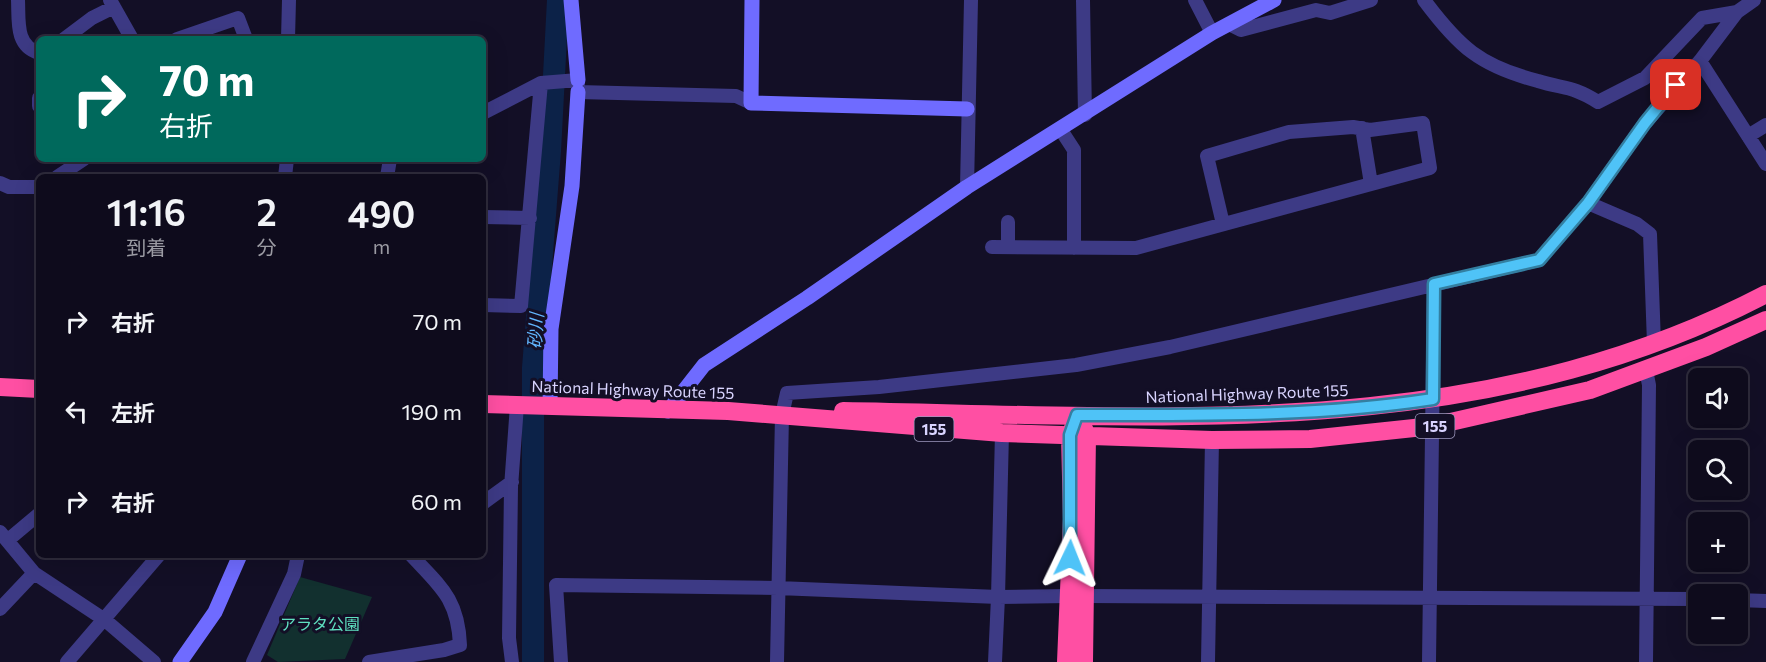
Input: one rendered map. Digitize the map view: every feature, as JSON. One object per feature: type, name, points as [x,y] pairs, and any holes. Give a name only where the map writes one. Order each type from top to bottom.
[{"type":"highway","name":"National Highway Route 155","points":[[782,415],[821,411],[1269,415],[1353,410],[1472,393],[1576,370],[1696,327],[1766,294]]},
{"type":"highway","name":"National Highway Route 155","points":[[486,404],[782,415],[1002,433],[1212,440],[1311,439],[1433,426],[1590,390],[1766,320]]},
{"type":"highway","points":[[0,387],[36,389]]},
{"type":"highway","points":[[1077,415],[1076,596],[1084,662]]},
{"type":"highway","points":[[1066,662],[1076,596]]},
{"type":"street","points":[[18,0],[21,41],[30,51],[36,52]]},
{"type":"street","points":[[288,36],[289,0]]},
{"type":"street","points":[[549,406],[551,329],[572,186],[577,84],[571,0]]},
{"type":"street","points":[[751,103],[752,0]]},
{"type":"street","points":[[967,186],[971,0]]},
{"type":"street","points":[[1083,0],[1085,115]]},
{"type":"street","points":[[1195,0],[1212,33]]},
{"type":"street","points":[[668,411],[704,365],[807,298],[967,186],[1061,130],[1212,33],[1274,0]]},
{"type":"street","points":[[1229,24],[1241,30],[1316,10],[1330,13],[1371,0]]},
{"type":"street","points":[[1424,0],[1450,35],[1494,68],[1540,82],[1578,89],[1598,102],[1645,78],[1702,18],[1737,12]]},
{"type":"street","points":[[777,662],[782,415],[787,393],[879,387],[1076,365],[1170,347],[1539,260],[1588,203],[1645,123],[1700,61],[1737,12],[1754,0]]},
{"type":"street","points":[[68,36],[112,3],[130,36]]},
{"type":"street","points":[[186,36],[238,18],[245,36]]},
{"type":"street","points":[[1700,61],[1766,164]]},
{"type":"street","points":[[486,305],[521,306],[542,83]]},
{"type":"street","points":[[486,111],[542,83],[736,96],[751,103],[968,109]]},
{"type":"street","points":[[992,247],[1136,248],[1430,168],[1423,123],[1289,132],[1207,156],[1223,224]]},
{"type":"street","points":[[1748,136],[1766,125]]},
{"type":"street","points":[[1362,128],[1371,184]]},
{"type":"street","points":[[1061,130],[1074,150],[1074,248]]},
{"type":"street","points":[[61,174],[77,162]]},
{"type":"street","points":[[0,183],[9,187],[36,187]]},
{"type":"street","points":[[1588,203],[1637,224],[1650,234],[1654,343]]},
{"type":"street","points":[[486,217],[530,218]]},
{"type":"street","points":[[1008,222],[1008,247]]},
{"type":"street","points":[[1429,662],[1434,284]]},
{"type":"street","points":[[1646,369],[1649,385],[1646,662]]},
{"type":"street","points":[[512,662],[509,638],[512,482],[518,405]]},
{"type":"street","points":[[995,662],[1002,433]]},
{"type":"street","points":[[1208,662],[1212,440]]},
{"type":"street","points":[[486,501],[512,482]]},
{"type":"street","points":[[36,516],[4,536],[34,573],[105,620],[154,662]]},
{"type":"street","points":[[67,662],[157,558]]},
{"type":"street","points":[[180,662],[215,612],[239,558]]},
{"type":"street","points":[[260,660],[294,574],[297,558]]},
{"type":"street","points":[[369,662],[444,650],[460,645],[459,620],[446,593],[414,558]]},
{"type":"street","points":[[0,609],[34,573]]},
{"type":"street","points":[[561,662],[556,585],[778,588],[998,597],[1209,595],[1688,599]]},
{"type":"street","points":[[1748,600],[1766,601]]},
{"type":"green space","name":"アラタ公園","points":[[300,577],[372,597],[345,659],[278,662],[267,655]]},
{"type":"waterway","name":"砂川","points":[[533,662],[533,368],[550,151],[558,0]]},
{"type":"route","points":[[1070,558],[1072,519],[1070,435],[1077,415],[1269,415],[1353,410],[1433,399],[1434,284],[1539,260],[1588,203],[1645,123],[1676,85]]}]
